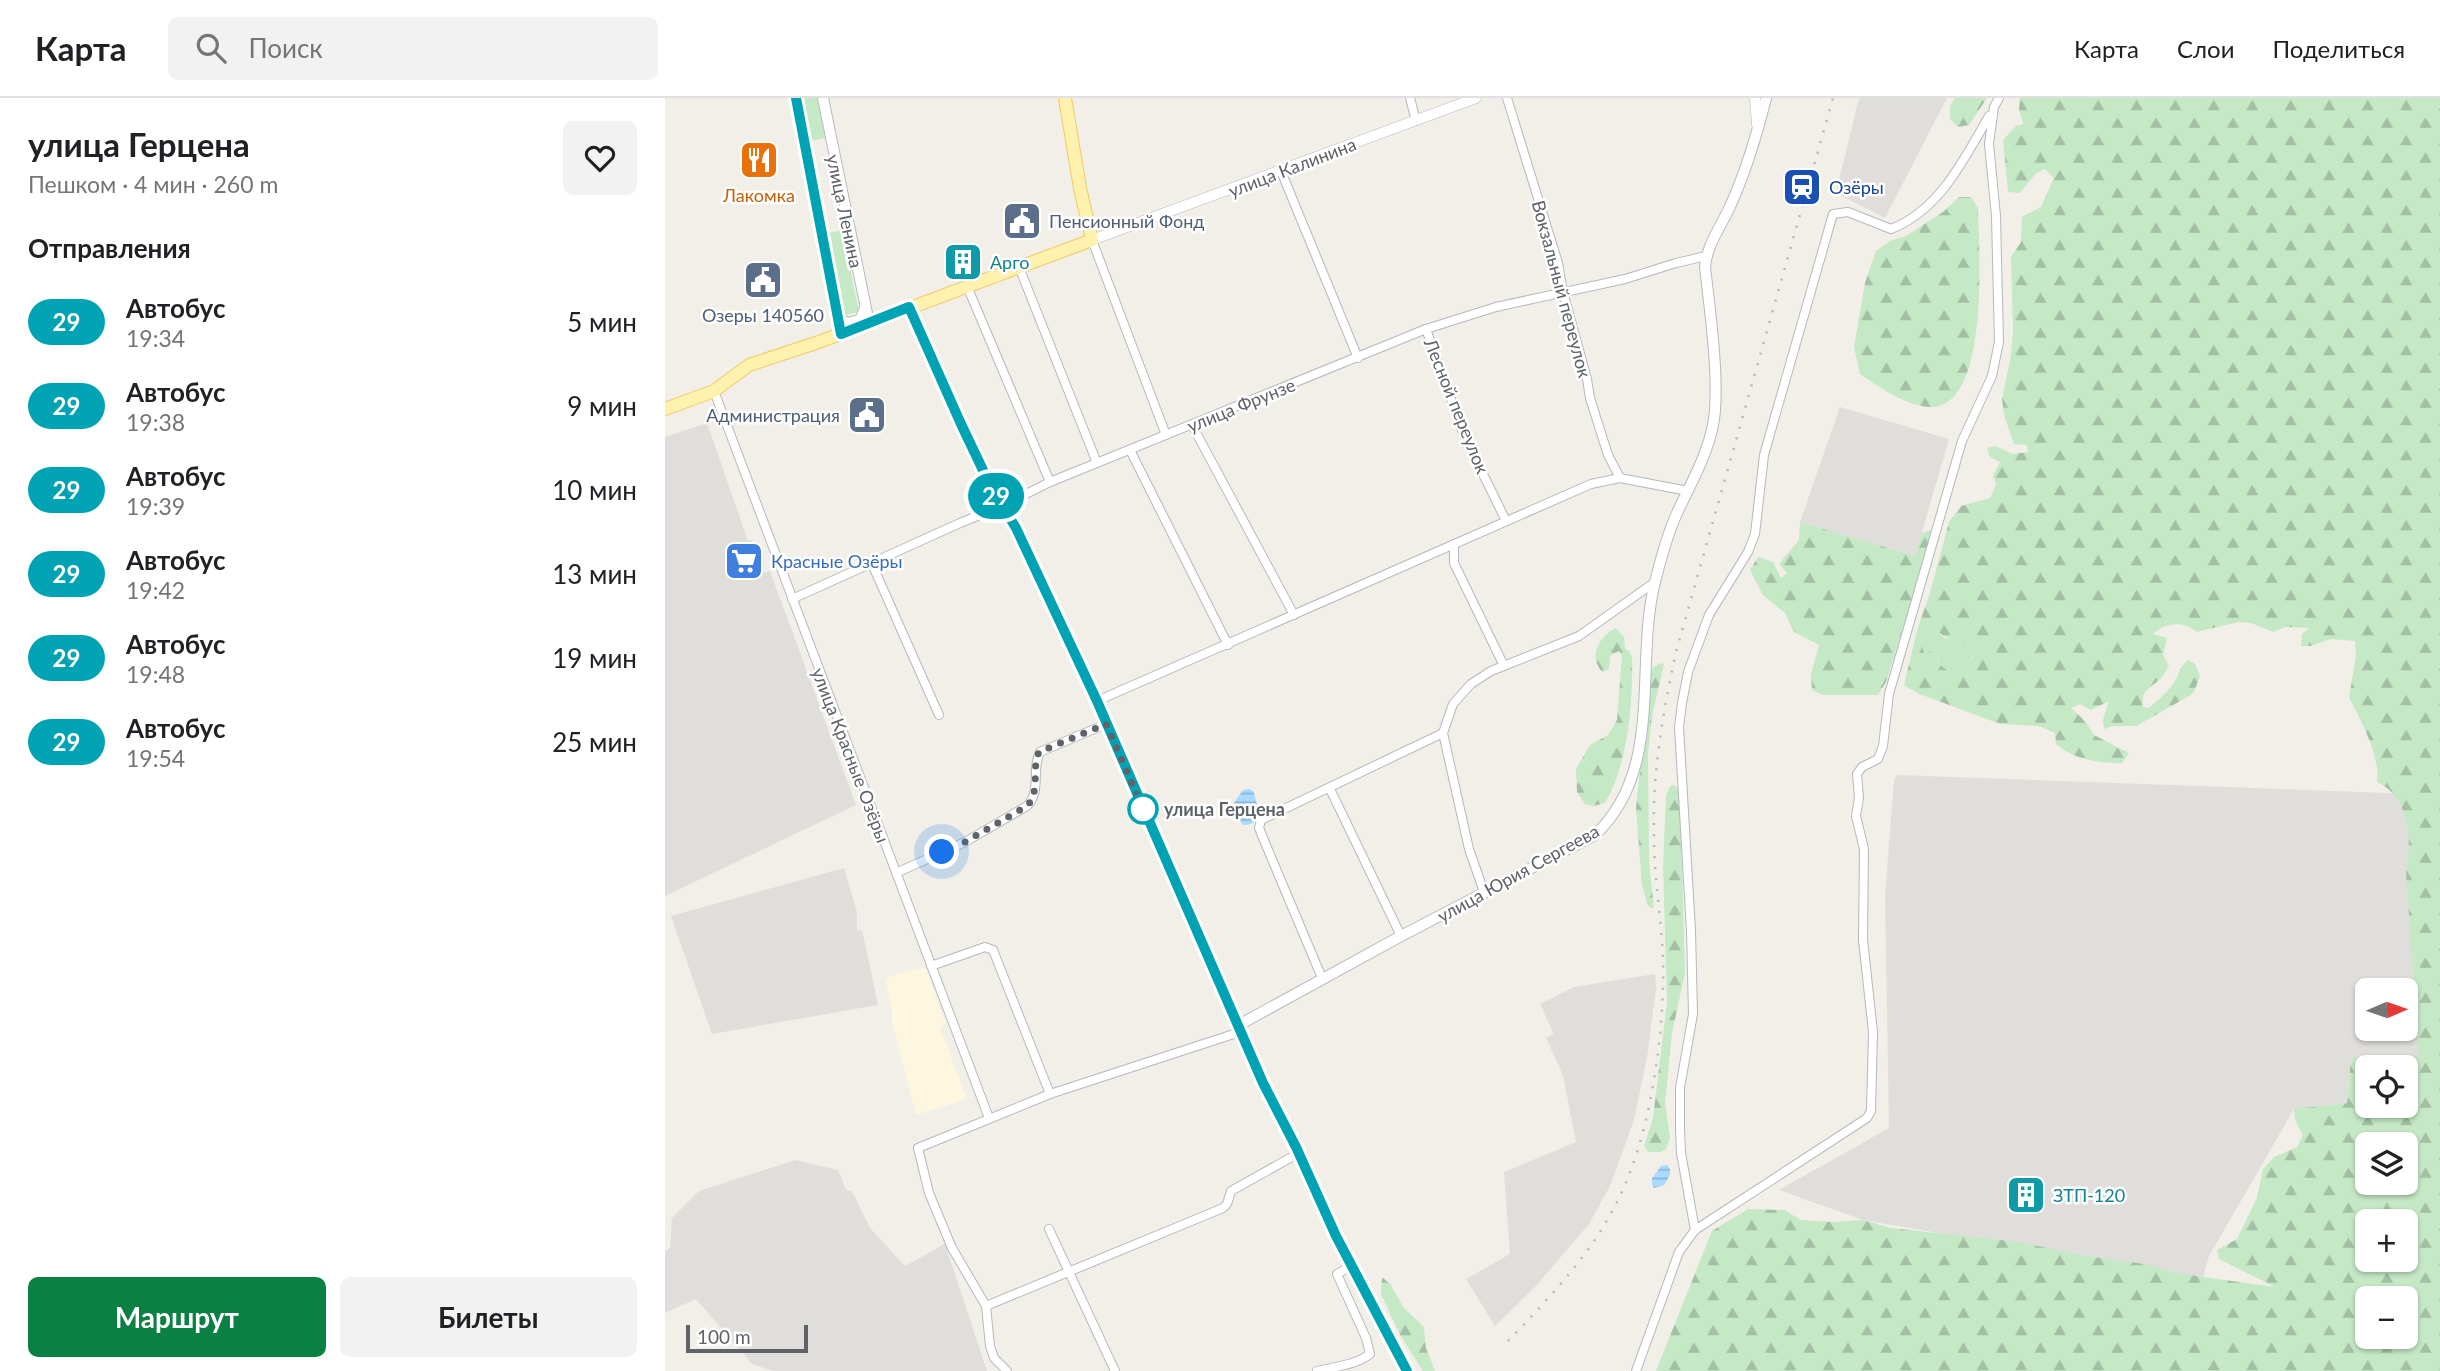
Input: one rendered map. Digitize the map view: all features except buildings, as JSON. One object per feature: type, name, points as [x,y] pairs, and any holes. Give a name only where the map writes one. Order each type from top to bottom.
[{"type":"main road","name":"улица Ленина","points":[[796,98],[841,334]]},
{"type":"main road","name":"улица Ленина","points":[[823,98],[869,323]]},
{"type":"main road","points":[[1065,98],[1092,240]]},
{"type":"main road","name":"улица Юрия Сергеева","points":[[1238,1029],[1322,978],[1595,835],[1608,822],[1625,796],[1635,769],[1642,734],[1647,636],[1655,583],[1677,513],[1707,448],[1715,412],[1706,256],[1731,205],[1758,133],[1766,98]]},
{"type":"main road","name":"улица Калинина","points":[[714,391],[750,365],[841,334],[1092,240]]},
{"type":"main road","points":[[837,317],[848,323],[860,320],[865,308]]},
{"type":"main road","points":[[665,409],[714,391]]},
{"type":"street","points":[[1409,98],[1416,121]]},
{"type":"street","name":"улица Калинина","points":[[1092,240],[1476,98]]},
{"type":"street","name":"Вокзальный переулок","points":[[1507,98],[1558,263],[1594,410],[1608,455],[1621,478]]},
{"type":"street","points":[[1755,98],[1758,133]]},
{"type":"street","points":[[1695,1230],[1681,1153],[1680,1129],[1680,1088],[1693,1014],[1679,727],[1688,672],[1709,615],[1748,552],[1755,534],[1764,455],[1833,214],[1847,212],[1891,229],[1906,223],[1923,211],[1948,183],[1999,98]]},
{"type":"street","points":[[1636,1371],[1679,1252],[1695,1230],[1867,1118],[1871,1111],[1873,1032],[1863,940],[1864,849],[1856,817],[1859,788],[1857,774],[1862,767],[1878,760],[1883,746],[1889,694],[1962,442],[1992,376],[1997,354],[1999,276],[1989,144],[1989,127],[1994,107]]},
{"type":"street","points":[[1281,171],[1358,358]]},
{"type":"street","points":[[1092,240],[1166,435]]},
{"type":"street","name":"улица Фрунзе","points":[[792,599],[1050,482],[1426,329],[1488,309],[1625,279],[1676,262],[1706,256]]},
{"type":"street","points":[[1019,267],[1097,463]]},
{"type":"street","points":[[967,286],[1050,482]]},
{"type":"street","points":[[909,307],[961,424],[1016,528],[1097,701],[1238,1029],[1299,1153],[1328,1221],[1407,1371]]},
{"type":"street","name":"Лесной переулок","points":[[1426,329],[1463,433],[1506,521]]},
{"type":"street","name":"улица Красные Озёры","points":[[714,391],[989,1118]]},
{"type":"street","points":[[1192,425],[1294,615]]},
{"type":"street","points":[[1130,450],[1228,645]]},
{"type":"street","points":[[1097,701],[1591,484],[1621,478],[1688,491]]},
{"type":"street","points":[[1454,544],[1454,563],[1504,666]]},
{"type":"street","points":[[872,564],[939,715]]},
{"type":"street","points":[[1484,892],[1469,849],[1443,733],[1453,704],[1461,693],[1491,671],[1579,636],[1655,583]]},
{"type":"street","points":[[896,873],[965,842],[1027,806],[1033,800],[1035,791],[1039,752],[1106,724]]},
{"type":"street","points":[[1322,978],[1259,828],[1261,820],[1443,733]]},
{"type":"street","points":[[1330,789],[1401,936]]},
{"type":"street","points":[[931,966],[985,947],[993,950],[1050,1094]]},
{"type":"street","name":"улица Юрия Сергеева","points":[[986,1306],[952,1248],[929,1193],[918,1148],[1050,1094],[1238,1029]]},
{"type":"street","points":[[1007,1371],[994,1357],[990,1346],[986,1306],[1223,1209],[1231,1191],[1299,1153]]},
{"type":"street","points":[[1049,1229],[1115,1371]]},
{"type":"street","points":[[1317,1371],[1356,1361],[1370,1354],[1366,1338],[1337,1274],[1351,1266]]},
{"type":"shaded area","points":[[1859,98],[1947,98],[1885,218],[1836,193]]},
{"type":"shaded area","points":[[1840,407],[1949,439],[1915,556],[1800,522]]},
{"type":"shaded area","points":[[707,423],[748,541],[752,540],[764,573],[770,571],[856,805],[665,896],[665,437]]},
{"type":"shaded area","points":[[1898,775],[2415,794],[2418,978],[2355,978],[2355,1041],[2419,1041],[2419,1055],[2355,1055],[2355,1058],[2351,1058],[2347,1103],[2294,1109],[2209,1256],[2203,1278],[1863,1220],[1779,1190],[1889,1128],[1885,896],[1894,779]]},
{"type":"shaded area","points":[[844,868],[857,912],[857,931],[862,930],[878,1005],[712,1034],[671,916]]},
{"type":"shaded area","points":[[925,967],[946,1024],[940,1028],[967,1099],[916,1115],[892,1022],[886,984],[888,977]]},
{"type":"shaded area","points":[[1655,974],[1656,988],[1647,1058],[1634,1120],[1610,1186],[1589,1224],[1535,1287],[1495,1326],[1466,1279],[1510,1254],[1504,1172],[1576,1142],[1563,1075],[1546,1038],[1554,1034],[1540,1004],[1574,987]]},
{"type":"shaded area","points":[[795,1160],[838,1170],[846,1190],[852,1191],[870,1228],[905,1266],[945,1244],[987,1371],[773,1371],[752,1364],[696,1299],[665,1313],[665,1251],[670,1248],[672,1218],[699,1191]]},
{"type":"green space","points":[[802,98],[817,98],[825,138],[811,141]]},
{"type":"green space","points":[[1955,98],[1987,98],[1969,125],[1958,127],[1950,119],[1950,106]]},
{"type":"green space","points":[[2020,98],[2440,98],[2440,1371],[1656,1371],[1712,1231],[1748,1209],[1784,1210],[1801,1220],[1863,1220],[1891,1228],[2019,1242],[2144,1264],[2182,1274],[2275,1287],[2219,1259],[2217,1250],[2237,1239],[2257,1198],[2263,1169],[2274,1157],[2297,1147],[2303,1135],[2295,1120],[2294,1109],[2347,1103],[2351,1058],[2355,1058],[2355,1118],[2418,1118],[2419,978],[2414,978],[2406,872],[2409,847],[2407,821],[2397,798],[2377,782],[2373,750],[2349,698],[2356,655],[2355,641],[2331,639],[2301,646],[2302,634],[2310,628],[2285,627],[2273,632],[2251,623],[2239,622],[2196,632],[2180,624],[2163,627],[2153,634],[2167,638],[2163,655],[2169,666],[2162,677],[2145,692],[2143,707],[2149,708],[2167,691],[2188,660],[2195,664],[2200,676],[2194,692],[2136,726],[2113,726],[2104,729],[2103,720],[2109,701],[2091,710],[2080,704],[2071,708],[2085,721],[2094,735],[2129,753],[2122,763],[2079,757],[2056,744],[2055,733],[2039,726],[2000,724],[1917,693],[1904,685],[1949,522],[1961,506],[1990,498],[1996,485],[1993,476],[2000,462],[1990,457],[1987,448],[1996,446],[2012,454],[2028,452],[2027,445],[2014,444],[2004,415],[2002,399],[2013,331],[2011,257],[2021,242],[2022,217],[2041,207],[2054,178],[2045,169],[2036,173],[2020,193],[2008,192],[2003,140],[2016,126],[2023,124],[2019,109]],"holes":[[[1935,630],[1954,642],[1967,644],[1974,637],[1982,637],[1981,648],[1965,667],[1971,676],[1953,675],[1939,664],[1937,651],[1925,653],[1922,647],[1925,636],[1929,631]]]},
{"type":"green space","points":[[1959,197],[1971,197],[1978,208],[1979,285],[1974,348],[1966,375],[1955,395],[1939,406],[1929,407],[1897,397],[1860,374],[1854,347],[1865,283],[1876,251],[1890,241],[1906,236],[1943,212]]},
{"type":"green space","points":[[842,230],[859,312],[845,315],[829,233]]},
{"type":"green space","points":[[1800,522],[1915,556],[1922,533],[1934,529],[1886,682],[1878,695],[1823,695],[1812,690],[1811,674],[1819,645],[1794,632],[1785,613],[1763,595],[1750,570],[1758,557],[1773,562],[1781,578],[1787,573],[1779,564],[1799,540]]},
{"type":"green space","points":[[1616,628],[1624,637],[1625,649],[1632,657],[1627,733],[1613,787],[1605,803],[1593,806],[1585,804],[1577,792],[1576,769],[1590,745],[1608,735],[1617,720],[1622,656],[1619,651],[1610,656],[1609,669],[1602,672],[1596,660],[1600,641]]},
{"type":"green space","points":[[1935,630],[1945,638],[1966,644],[1974,637],[1982,637],[1981,648],[1969,661],[1972,676],[1953,675],[1939,664],[1939,658],[1924,651],[1923,641],[1929,631]]},
{"type":"green space","points":[[1661,663],[1664,664],[1652,716],[1648,753],[1649,861],[1654,909],[1648,906],[1642,885],[1636,808],[1651,671]]},
{"type":"green space","points":[[1673,785],[1678,788],[1680,798],[1685,973],[1672,1033],[1665,1103],[1670,1137],[1666,1149],[1648,1152],[1644,1146],[1653,1118],[1667,1002],[1663,865],[1666,796]]},
{"type":"green space","points":[[1382,1277],[1390,1284],[1404,1308],[1424,1327],[1426,1348],[1435,1371],[1423,1371],[1400,1335],[1381,1294]]},
{"type":"water","points":[[1249,789],[1255,796],[1257,813],[1254,822],[1243,825],[1234,803],[1243,790]]},
{"type":"water","points":[[1667,1165],[1670,1172],[1667,1180],[1664,1185],[1654,1188],[1652,1178],[1661,1166]]},
{"type":"railway","points":[[1508,1341],[1567,1277],[1605,1223],[1628,1177],[1647,1116],[1658,1050],[1663,986],[1654,813],[1659,743],[1667,698],[1676,652],[1833,98]]},
{"type":"bus line","name":"29","points":[[796,98],[841,334],[909,307],[991,487],[1016,528],[1097,701],[1263,1083],[1296,1147],[1328,1221],[1407,1371]]},
{"type":"place","name":"Лакомка","points":[[759,160]]},
{"type":"place","name":"Озёры","points":[[1802,187]]},
{"type":"place","name":"Пенсионный Фонд","points":[[1022,221]]},
{"type":"place","name":"Арго","points":[[963,262]]},
{"type":"place","name":"Озеры 140560","points":[[763,280]]},
{"type":"place","name":"Администрация","points":[[867,415]]},
{"type":"place","name":"Красные Озёры","points":[[744,561]]},
{"type":"place","name":"улица Герцена","points":[[1143,809]]},
{"type":"place","name":"ЗТП-120","points":[[2026,1195]]},
{"type":"route","points":[[942,852],[965,842],[1033,800],[1039,752],[1106,724],[1143,809]]}]
